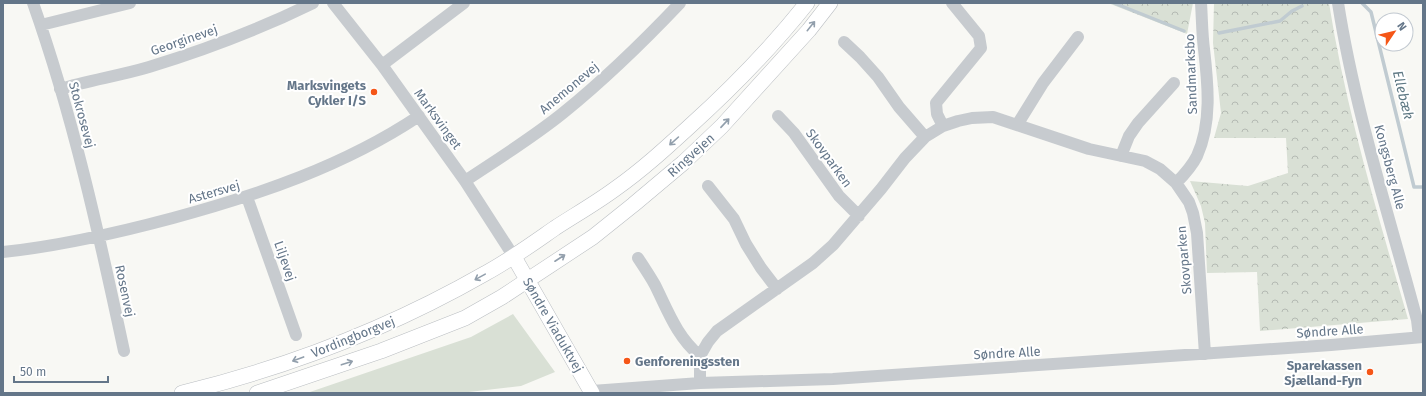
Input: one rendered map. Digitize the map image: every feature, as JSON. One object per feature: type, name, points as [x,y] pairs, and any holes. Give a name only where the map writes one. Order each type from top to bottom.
[{"type":"main road","name":"Ringvejen","points":[[514,257],[616,188],[668,146],[708,110],[753,65],[807,3]]},
{"type":"main road","name":"Ringvejen","points":[[528,281],[593,236],[634,205],[683,163],[722,126],[809,30],[830,3]]},
{"type":"main road","name":"Søndre Viaduktvej","points":[[514,257],[592,392]]},
{"type":"main road","name":"Vordingborgvej","points":[[182,393],[220,384],[287,363],[334,346],[422,308],[514,257]]},
{"type":"main road","name":"Vordingborgvej","points":[[257,393],[381,351],[459,320],[492,303],[528,281]]},
{"type":"street","name":"Stokrosevej","points":[[33,3],[60,89],[99,236]]},
{"type":"street","points":[[41,25],[130,3]]},
{"type":"street","name":"Georginevej","points":[[60,89],[119,75],[186,55],[256,29],[313,3]]},
{"type":"street","name":"Marksvinget","points":[[332,3],[382,65],[419,116],[465,181],[514,257]]},
{"type":"street","points":[[382,65],[464,3]]},
{"type":"street","name":"Anemonevej","points":[[465,181],[531,137],[562,114],[619,64],[680,3]]},
{"type":"street","points":[[943,126],[937,114],[936,104],[981,48],[979,36],[952,3]]},
{"type":"street","name":"Sandmarksbo","points":[[1176,183],[1187,171],[1197,156],[1205,132],[1208,109],[1201,3]]},
{"type":"street","name":"Kongsberg Alle","points":[[1338,3],[1342,31],[1358,102],[1421,337]]},
{"type":"street","points":[[1017,125],[1043,83],[1078,37]]},
{"type":"street","points":[[844,42],[878,77],[899,107],[925,138]]},
{"type":"street","points":[[1121,156],[1129,136],[1138,123],[1174,83]]},
{"type":"street","name":"Astersvej","points":[[3,252],[61,244],[122,232],[247,197],[333,163],[406,125],[419,116]]},
{"type":"street","name":"Skovparken","points":[[778,116],[794,133],[839,196],[859,216]]},
{"type":"street","name":"Skovparken","points":[[700,356],[708,342],[717,331],[813,263],[833,245],[859,216],[905,158],[925,138],[943,126],[958,121],[972,118],[993,117],[1089,149],[1145,161],[1160,169],[1176,183],[1189,202],[1197,233],[1205,354]]},
{"type":"street","points":[[708,186],[734,219],[746,244],[761,268],[777,289]]},
{"type":"street","name":"Liljevej","points":[[247,197],[296,335]]},
{"type":"street","name":"Rosenvej","points":[[99,236],[124,351]]},
{"type":"street","points":[[638,258],[654,283],[677,330],[691,349],[700,356],[700,383]]},
{"type":"street","name":"Søndre Alle","points":[[592,392],[700,383],[833,379],[1331,345],[1421,337]]},
{"type":"green space","points":[[1108,3],[1193,3],[1187,34]]},
{"type":"green space","points":[[1214,3],[1329,3],[1344,83],[1354,123],[1374,202],[1408,319],[1260,331],[1257,272],[1207,273],[1205,223],[1201,206],[1190,181],[1248,186],[1288,173],[1286,138],[1214,138],[1221,113],[1213,43]]},
{"type":"green space","points":[[513,314],[555,372],[521,386],[460,393],[307,393],[471,337]]},
{"type":"waterway","name":"Ellebæk","points":[[1114,3],[1184,31]]},
{"type":"waterway","name":"Ellebæk","points":[[1362,3],[1371,12],[1414,187],[1422,187]]},
{"type":"waterway","name":"Ellebæk","points":[[1219,33],[1280,21],[1292,11],[1302,6]]},
{"type":"place","name":"Marksvingets Cykler I/S","points":[[374,92]]},
{"type":"place","name":"Genforeningssten","points":[[627,361]]},
{"type":"place","name":"Sparekassen Sjælland-Fyn","points":[[1370,372]]}]
